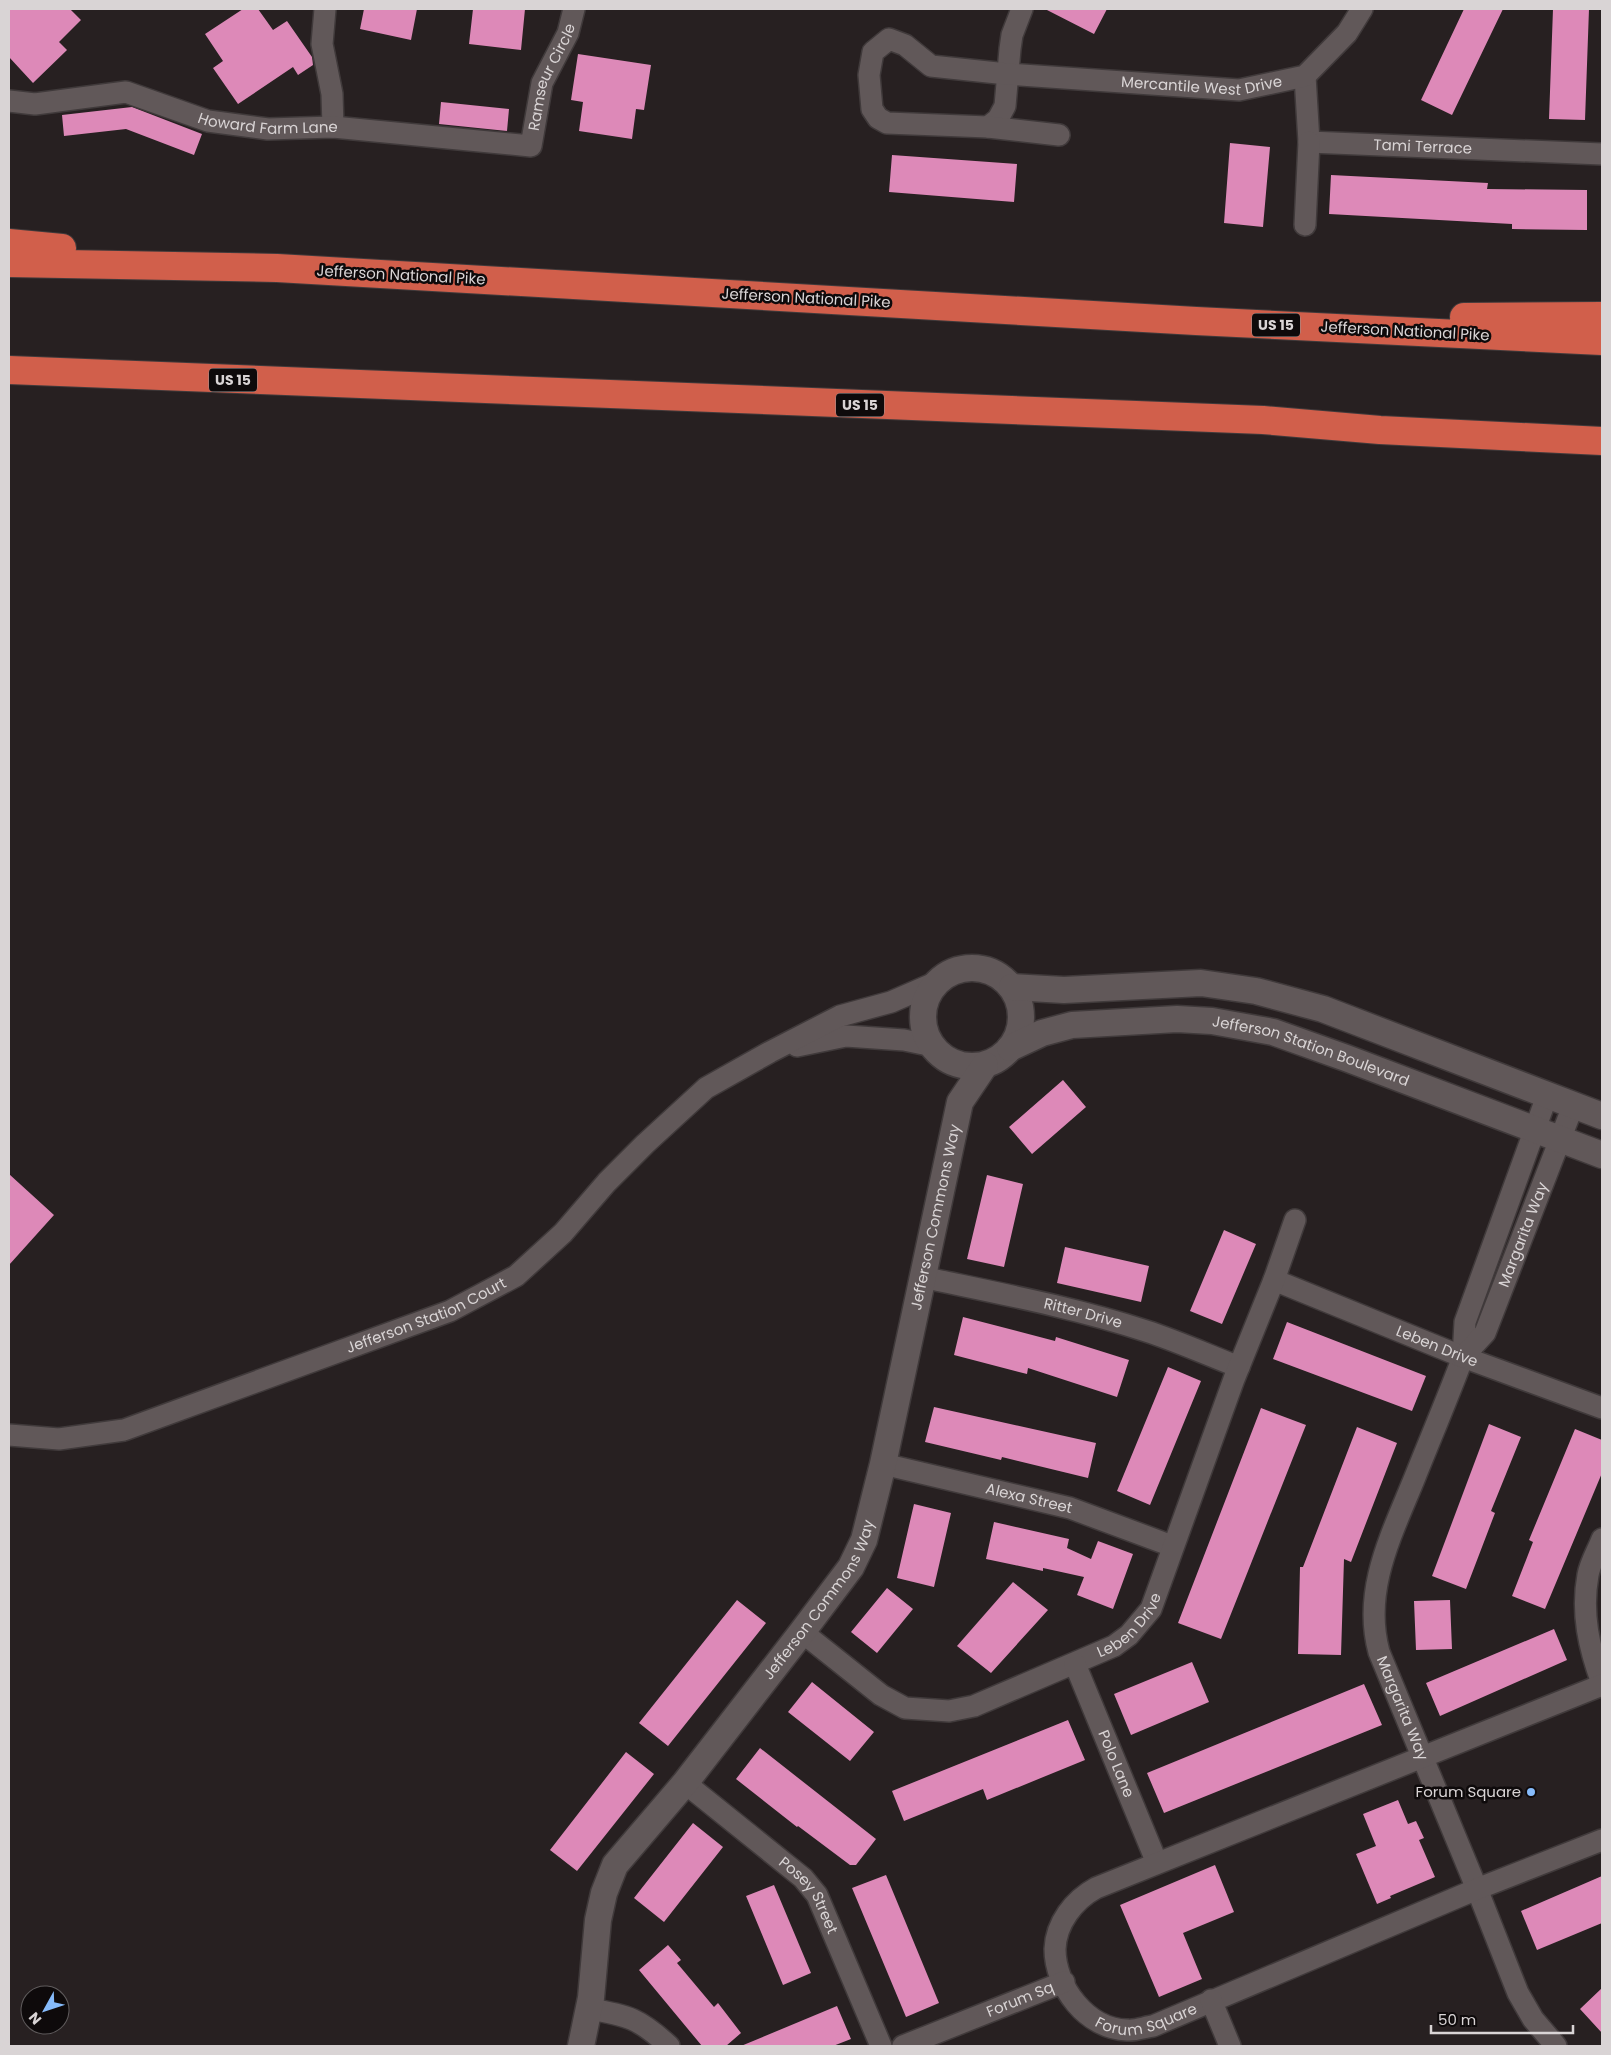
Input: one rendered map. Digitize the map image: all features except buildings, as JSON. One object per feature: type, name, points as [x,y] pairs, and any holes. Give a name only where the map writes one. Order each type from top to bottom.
[{"type":"highway","points":[[9,243],[278,268]]},
{"type":"highway","name":"Jefferson National Pike","points":[[9,263],[278,268],[1196,321],[1602,341]]},
{"type":"highway","points":[[1196,321],[1602,316]]},
{"type":"highway","name":"US 15","points":[[9,370],[1263,420],[1380,430],[1602,441]]},
{"type":"highway","points":[[1380,430],[1602,460]]},
{"type":"street","points":[[325,9],[322,44],[332,94],[334,127]]},
{"type":"street","name":"Ramseur Circle","points":[[532,146],[542,83],[568,33],[574,9]]},
{"type":"street","points":[[988,127],[998,118],[1005,106],[1012,35],[1022,9]]},
{"type":"street","points":[[1305,225],[1309,142],[1305,76],[1347,33],[1362,9]]},
{"type":"street","name":"Mercantile West Drive","points":[[1058,135],[988,127],[887,123],[878,118],[872,109],[869,75],[873,52],[889,39],[905,45],[932,66],[1007,74],[1239,90],[1305,76]]},
{"type":"street","name":"Howard Farm Lane","points":[[9,101],[35,104],[126,92],[208,121],[268,129],[334,127],[532,146]]},
{"type":"street","name":"Tami Terrace","points":[[1309,142],[1602,154]]},
{"type":"street","points":[[965,968],[979,968],[993,972],[1012,988],[1020,1002],[1022,1018],[1019,1034],[1010,1048],[999,1058],[985,1065],[967,1065],[941,1053],[926,1034],[923,1020],[924,1006],[929,993],[937,982],[951,972],[965,968]]},
{"type":"street","name":"Jefferson Station Court","points":[[9,1436],[59,1439],[124,1430],[450,1311],[516,1276],[563,1233],[607,1182],[645,1144],[706,1088],[840,1016],[891,1002],[937,982]]},
{"type":"street","points":[[1012,988],[1064,990],[1201,983],[1256,991],[1323,1009],[1602,1116]]},
{"type":"street","name":"Jefferson Station Boulevard","points":[[1010,1048],[1042,1033],[1072,1026],[1177,1019],[1212,1021],[1273,1032],[1602,1155]]},
{"type":"street","name":"Jefferson Station Court","points":[[770,1052],[846,1036],[904,1040],[941,1053]]},
{"type":"street","name":"Jefferson Commons Way","points":[[941,1053],[960,1102]]},
{"type":"street","name":"Jefferson Commons Way","points":[[581,2046],[589,2009],[598,1920],[604,1892],[615,1865],[685,1783],[802,1632],[856,1558],[864,1540],[883,1464],[960,1102],[985,1065]]},
{"type":"street","name":"Margarita Way","points":[[1547,1096],[1465,1322],[1463,1357],[1382,1559],[1375,1598],[1373,1631],[1379,1652],[1478,1889],[1518,1994],[1532,2019],[1556,2046]]},
{"type":"street","name":"Margarita Way","points":[[1463,1357],[1485,1333],[1562,1139],[1573,1106]]},
{"type":"street","name":"Leben Drive","points":[[802,1632],[882,1695],[905,1708],[926,1711],[949,1711],[974,1706],[1075,1664],[1114,1646],[1129,1635],[1151,1609],[1172,1546],[1239,1367],[1274,1280],[1295,1220]]},
{"type":"street","name":"Ritter Drive","points":[[922,1277],[1026,1299],[1146,1331],[1239,1367]]},
{"type":"street","name":"Leben Drive","points":[[1274,1280],[1463,1357],[1602,1408]]},
{"type":"street","name":"Alexa Street","points":[[883,1464],[1070,1508],[1172,1546]]},
{"type":"street","points":[[1602,1539],[1588,1575],[1586,1626],[1593,1659],[1602,1684]]},
{"type":"street","name":"Polo Lane","points":[[1075,1664],[1157,1863]]},
{"type":"street","name":"Forum Square","points":[[1602,1684],[1084,1894],[1072,1906],[1064,1920],[1055,1947],[1056,1962],[1075,2003],[1092,2019],[1127,2030],[1153,2026],[1478,1889],[1602,1840]]},
{"type":"street","name":"Posey Street","points":[[685,1783],[803,1878],[817,1895],[881,2046]]},
{"type":"street","name":"Forum Sq","points":[[903,2046],[1064,1982]]},
{"type":"street","points":[[1211,2000],[1230,2046]]},
{"type":"street","points":[[589,2009],[621,2015],[642,2023],[669,2046]]},
{"type":"place","name":"Forum Square","points":[[1531,1792]]}]
